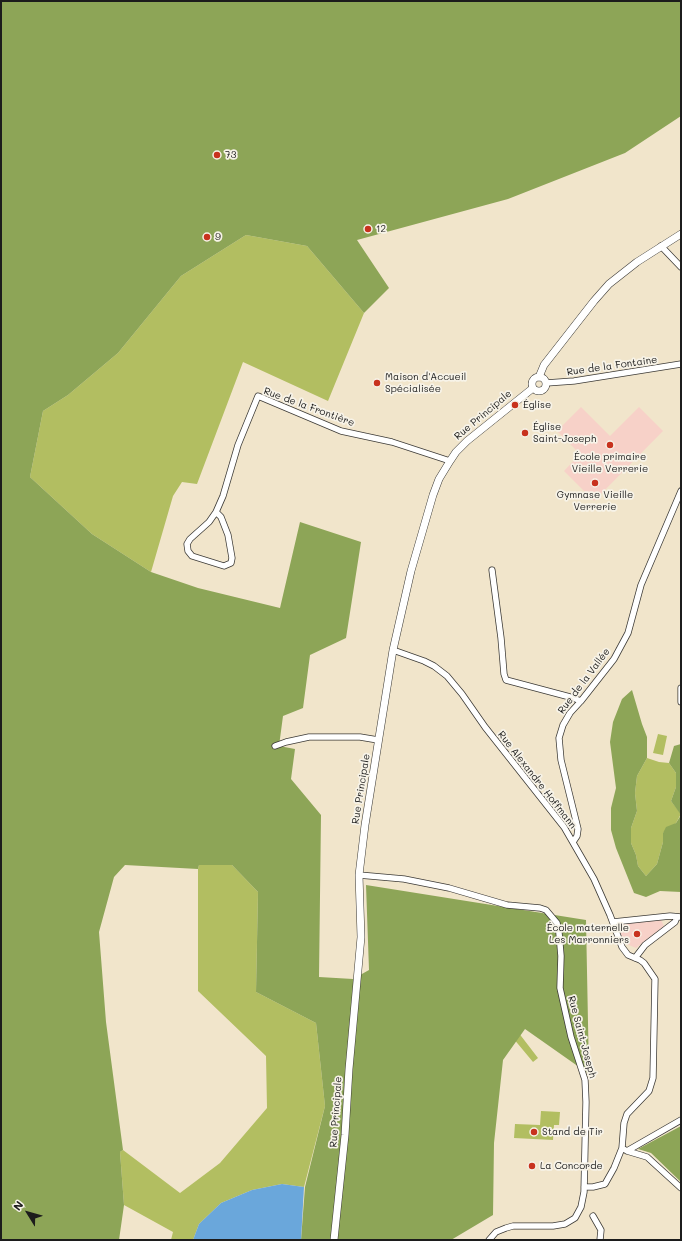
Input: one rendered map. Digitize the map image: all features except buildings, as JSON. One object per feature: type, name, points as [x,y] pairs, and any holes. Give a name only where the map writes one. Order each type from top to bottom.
[{"type":"street","points":[[539,376],[544,378],[546,387],[541,391],[537,391],[533,388],[533,380],[539,376],[544,365],[589,307],[609,284],[637,262],[681,234]]},
{"type":"street","points":[[661,246],[681,267]]},
{"type":"street","name":"Rue de la Fontaine","points":[[546,383],[574,381],[681,364]]},
{"type":"street","name":"Rue Principale","points":[[334,1240],[345,1135],[349,1069],[361,937],[359,875],[378,740],[394,650],[411,571],[439,478],[456,452],[467,441],[533,388]]},
{"type":"street","name":"Rue de la Frontière","points":[[216,512],[223,496],[238,445],[258,396],[341,431],[392,442],[450,461]]},
{"type":"street","name":"Rue de la Vallée","points":[[573,842],[577,836],[578,829],[561,760],[559,738],[563,725],[570,713],[614,659],[628,633],[641,585],[681,491]]},
{"type":"street","points":[[216,512],[221,517],[228,535],[232,558],[231,563],[224,566],[192,556],[188,551],[187,544],[190,539],[209,522],[216,512]]},
{"type":"street","points":[[492,570],[504,674],[506,680],[581,701]]},
{"type":"street","name":"Rue Alexandre Hoffmann","points":[[394,650],[434,666],[447,676],[462,694],[485,727],[564,827],[594,879],[625,952],[644,963],[655,979],[653,1078],[649,1091],[627,1114],[624,1123],[625,1150],[605,1184],[593,1187],[584,1187]]},
{"type":"street","points":[[681,688],[681,702]]},
{"type":"street","points":[[275,746],[309,737],[360,737],[378,740]]},
{"type":"street","name":"Rue Saint-Joseph","points":[[359,875],[404,878],[449,888],[507,905],[540,908],[546,910],[557,923],[561,956],[560,988],[571,1037],[585,1080],[586,1102],[584,1187],[580,1207],[575,1218],[565,1224],[552,1226],[513,1226],[496,1232],[489,1240]]},
{"type":"street","points":[[613,922],[670,916],[679,917]]},
{"type":"street","points":[[635,958],[645,945],[675,922],[679,917]]},
{"type":"street","points":[[625,1150],[681,1120]]},
{"type":"street","points":[[625,1150],[647,1157],[681,1188]]},
{"type":"street","points":[[593,1216],[601,1230],[600,1240]]},
{"type":"shaded area","name":"École primaire Vieille Verrerie","points":[[581,407],[610,436],[639,407],[663,431],[594,501],[564,471],[580,454],[557,431]]},
{"type":"shaded area","name":"École maternelle Les Marronniers","points":[[661,920],[664,926],[636,948],[624,943],[617,924]]},
{"type":"green space","points":[[1,1],[681,1],[681,116],[625,153],[508,199],[357,240],[389,288],[364,313],[307,246],[246,235],[181,276],[118,353],[68,395],[43,411],[30,477],[92,534],[151,572],[198,588],[280,608],[300,522],[361,542],[346,638],[310,655],[303,708],[283,716],[279,746],[295,749],[291,779],[321,815],[319,977],[353,979],[369,970],[366,885],[586,920],[589,1074],[525,1029],[503,1060],[494,1143],[493,1215],[451,1240],[301,1240],[305,1187],[325,1106],[316,1023],[256,992],[258,892],[232,865],[199,865],[198,869],[125,865],[114,877],[99,932],[106,1022],[123,1150],[120,1152],[124,1205],[119,1240],[1,1240]]},
{"type":"green space","points":[[246,235],[307,246],[364,313],[328,401],[243,362],[197,484],[182,482],[173,496],[151,572],[92,534],[30,477],[43,411],[68,395],[118,353],[181,276]]},
{"type":"green space","points":[[632,690],[647,737],[647,758],[637,776],[635,793],[637,811],[631,828],[631,843],[636,855],[638,866],[646,876],[657,864],[663,842],[663,833],[666,827],[676,823],[681,815],[681,892],[660,891],[646,897],[634,893],[616,848],[611,830],[611,808],[616,788],[610,742],[613,722],[622,699]]},
{"type":"green space","points":[[658,734],[667,736],[663,755],[653,753]]},
{"type":"green space","points":[[681,744],[681,815],[671,801],[676,787],[676,773],[669,763],[674,746]]},
{"type":"green space","points":[[647,758],[659,762],[669,763],[676,773],[676,787],[671,801],[681,814],[676,823],[663,833],[663,842],[657,864],[646,876],[638,866],[636,855],[631,843],[631,828],[637,811],[635,793],[637,776]]},
{"type":"green space","points":[[199,865],[232,865],[258,892],[256,992],[316,1023],[325,1106],[304,1187],[282,1184],[252,1190],[221,1203],[199,1224],[193,1240],[171,1240],[173,1232],[124,1205],[120,1152],[123,1150],[180,1193],[220,1163],[267,1108],[266,1056],[198,991]]},
{"type":"green space","points":[[495,1002],[538,1058],[533,1062],[488,1008]]},
{"type":"green space","name":"Stand de Tir","points":[[541,1111],[560,1112],[559,1125],[554,1125],[553,1140],[514,1138],[515,1124],[540,1125]]},
{"type":"green space","points":[[681,1126],[681,1182],[651,1153],[638,1149]]},
{"type":"water","points":[[282,1184],[304,1187],[301,1240],[193,1240],[199,1224],[221,1203],[252,1190]]},
{"type":"place","name":"73","points":[[217,155]]},
{"type":"place","name":"12","points":[[368,229]]},
{"type":"place","name":"9","points":[[207,237]]},
{"type":"place","name":"Maison d'Accueil Spécialisée","points":[[377,383]]},
{"type":"place","name":"Église","points":[[515,405]]},
{"type":"place","name":"Église Saint-Joseph","points":[[525,433]]},
{"type":"place","name":"École primaire Vieille Verrerie","points":[[610,445]]},
{"type":"place","name":"Gymnase Vieille Verrerie","points":[[595,483]]},
{"type":"place","name":"École maternelle Les Marronniers","points":[[637,934]]},
{"type":"place","name":"Stand de Tir","points":[[534,1132]]},
{"type":"place","name":"La Concorde","points":[[532,1166]]}]
